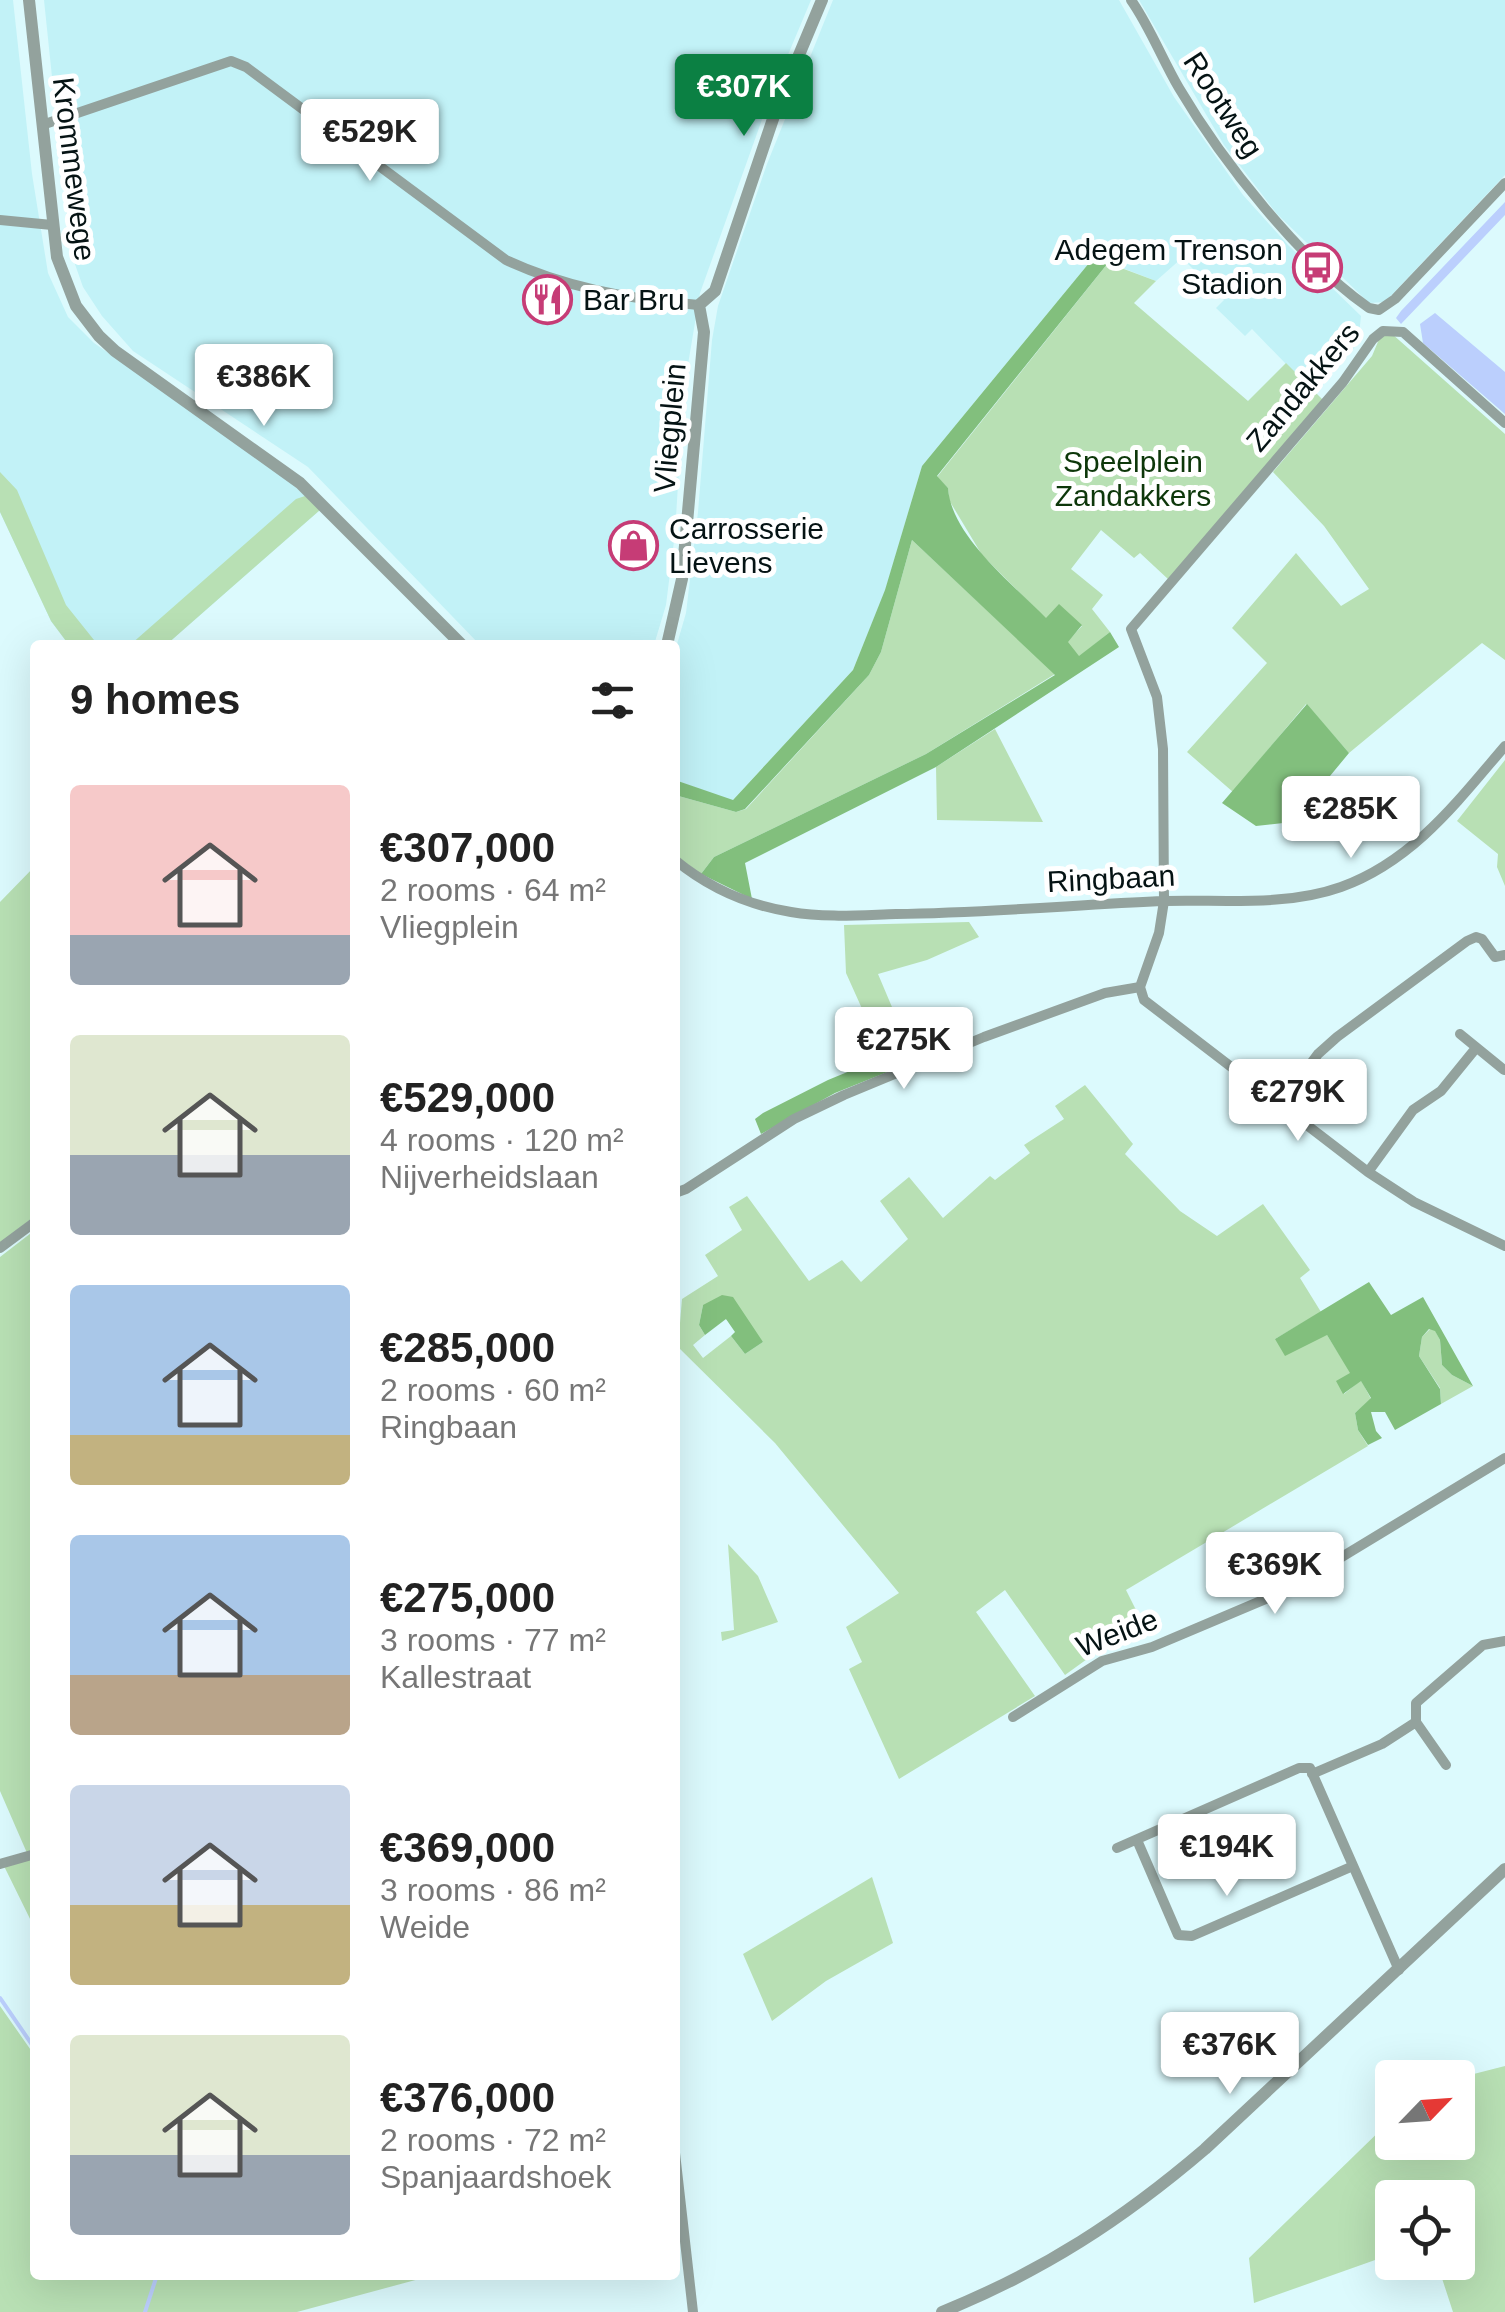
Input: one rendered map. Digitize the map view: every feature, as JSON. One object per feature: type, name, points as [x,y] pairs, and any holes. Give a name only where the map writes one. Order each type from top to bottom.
[{"type":"street","name":"Krommewege","points":[[29,0],[52,225],[64,283],[76,306],[99,336],[279,466],[457,640]]},
{"type":"street","points":[[42,125],[230,61],[246,67],[506,260],[538,274],[591,288],[699,305],[714,291],[776,110],[822,0]]},
{"type":"street","name":"Rootweg","points":[[1131,0],[1211,138],[1286,229],[1356,299],[1370,308],[1378,310],[1395,299],[1505,183]]},
{"type":"street","points":[[0,220],[52,225]]},
{"type":"street","name":"Vliegplein","points":[[668,640],[686,541],[704,332],[699,305]]},
{"type":"street","name":"Zandakkers","points":[[1164,901],[1159,712],[1152,680],[1131,629],[1343,382],[1372,339],[1383,331],[1404,332],[1505,423]]},
{"type":"street","name":"Ringbaan","points":[[680,863],[719,890],[765,908],[795,913],[923,914],[1164,901],[1288,899],[1339,888],[1383,869],[1421,841],[1505,746]]},
{"type":"street","points":[[1164,901],[1160,933],[1140,987],[1144,1000],[1368,1172],[1414,1202],[1505,1246]]},
{"type":"street","points":[[1280,1106],[1318,1054],[1337,1037],[1467,941],[1482,940],[1495,957],[1505,955]]},
{"type":"street","points":[[680,1190],[794,1119],[844,1094],[1104,993],[1140,987]]},
{"type":"street","points":[[1460,1034],[1504,1070]]},
{"type":"street","points":[[1368,1172],[1413,1110],[1441,1091],[1476,1048]]},
{"type":"street","points":[[0,1248],[30,1226]]},
{"type":"street","name":"Weide","points":[[1013,1717],[1102,1661],[1152,1647],[1289,1589],[1505,1458]]},
{"type":"street","points":[[1446,1765],[1416,1722],[1416,1703],[1484,1645],[1503,1646]]},
{"type":"street","points":[[1312,1774],[1382,1744],[1416,1722]]},
{"type":"street","points":[[1118,1848],[1299,1768],[1310,1768],[1399,1970]]},
{"type":"street","points":[[1137,1840],[1178,1935],[1192,1936],[1353,1866]]},
{"type":"street","points":[[0,1864],[30,1855]]},
{"type":"street","points":[[942,2312],[1007,2284],[1110,2226],[1205,2149],[1505,1869]]},
{"type":"street","points":[[680,2196],[693,2312]]},
{"type":"shaded area","points":[[0,0],[13,0],[32,174],[48,273],[68,317],[94,343],[290,482],[320,510],[172,640],[65,640],[51,621],[0,512]]},
{"type":"shaded area","points":[[44,0],[811,0],[769,100],[700,293],[684,388],[675,533],[666,605],[656,640],[475,640],[308,467],[133,351],[83,287],[70,250]]},
{"type":"shaded area","points":[[833,0],[1119,0],[1174,97],[1243,195],[1361,316],[1358,343],[1315,394],[1252,329],[1245,336],[1216,308],[1224,300],[1182,258],[1156,281],[1094,257],[922,466],[885,591],[853,670],[732,801],[680,782],[678,640],[686,613],[718,306],[767,164]]},
{"type":"shaded area","points":[[1139,0],[1505,0],[1505,175],[1385,302],[1369,303],[1277,214],[1224,145]]},
{"type":"shaded area","points":[[1505,202],[1505,215],[1401,324],[1396,318],[1401,311]]},
{"type":"shaded area","points":[[1435,313],[1505,372],[1505,414],[1423,343],[1420,324]]},
{"type":"green space","points":[[1094,257],[1108,263],[937,476],[948,488],[960,524],[1002,575],[1046,618],[1059,604],[1082,625],[1068,642],[1079,656],[1110,632],[1119,647],[936,767],[745,863],[752,899],[701,874],[714,857],[926,754],[1055,675],[912,540],[881,652],[869,675],[745,809],[736,812],[680,796],[680,782],[733,800],[853,670],[885,590],[922,466]]},
{"type":"green space","name":"Speelplein Zandakkers","points":[[1108,263],[1156,281],[1134,303],[1248,401],[1286,363],[1323,400],[1169,580],[1140,553],[1134,558],[1101,530],[1071,569],[1103,595],[1092,609],[1110,632],[1079,657],[1067,642],[1082,626],[1046,619],[982,555],[949,500],[948,488],[937,477]]},
{"type":"green space","points":[[1391,333],[1505,434],[1505,660],[1482,643],[1349,753],[1306,704],[1233,792],[1187,752],[1267,663],[1232,628],[1296,553],[1341,606],[1369,589],[1324,526],[1273,472],[1372,356],[1380,337]]},
{"type":"green space","points":[[0,472],[17,490],[66,605],[94,640],[65,640],[51,621],[0,512]]},
{"type":"green space","points":[[305,496],[320,510],[172,640],[136,640],[296,499]]},
{"type":"green space","points":[[912,540],[1055,674],[926,754],[714,857],[701,874],[680,859],[680,796],[736,812],[746,809],[869,675],[881,652]]},
{"type":"green space","points":[[1307,704],[1349,753],[1292,822],[1256,826],[1222,803]]},
{"type":"green space","points":[[995,729],[1043,822],[937,820],[936,767]]},
{"type":"green space","points":[[1505,760],[1505,886],[1497,867],[1498,854],[1457,821]]},
{"type":"green space","points":[[30,871],[30,1220],[0,1243],[0,902]]},
{"type":"green space","points":[[969,922],[979,937],[927,960],[878,974],[914,1059],[890,1071],[846,973],[844,925]]},
{"type":"green space","points":[[884,1057],[890,1071],[835,1093],[761,1134],[755,1119],[763,1113]]},
{"type":"green space","points":[[1085,1085],[1133,1144],[1125,1154],[1180,1211],[1217,1236],[1263,1204],[1310,1270],[1300,1278],[1321,1312],[1275,1339],[1327,1335],[1351,1373],[1344,1394],[1361,1380],[1371,1399],[1355,1413],[1358,1430],[1368,1446],[1126,1590],[1141,1620],[1065,1675],[1005,1590],[976,1612],[1035,1696],[899,1779],[849,1669],[862,1662],[846,1627],[899,1593],[775,1443],[680,1349],[682,1299],[718,1276],[705,1255],[742,1230],[729,1207],[747,1196],[809,1281],[842,1260],[861,1282],[908,1239],[880,1201],[909,1177],[943,1218],[990,1176],[995,1180],[1030,1153],[1024,1145],[1064,1119],[1055,1106]],"holes":[[[703,1305],[763,1342],[745,1354],[731,1336],[703,1358],[693,1345],[705,1335],[699,1325]]]},
{"type":"green space","points":[[30,1234],[27,1853],[0,1791],[0,1257]]},
{"type":"green space","points":[[1369,1282],[1391,1315],[1423,1297],[1473,1386],[1442,1365],[1440,1340],[1429,1329],[1422,1337],[1419,1356],[1440,1389],[1441,1404],[1395,1430],[1385,1412],[1371,1412],[1382,1438],[1368,1445],[1358,1430],[1355,1413],[1371,1398],[1361,1381],[1343,1394],[1336,1381],[1350,1373],[1327,1335],[1285,1356],[1275,1339]]},
{"type":"green space","points":[[722,1295],[733,1297],[763,1342],[745,1354],[731,1336],[735,1332],[726,1319],[705,1335],[699,1325],[703,1305]]},
{"type":"green space","points":[[1430,1329],[1435,1330],[1440,1340],[1442,1365],[1473,1386],[1441,1404],[1440,1388],[1419,1356],[1422,1337]]},
{"type":"green space","points":[[728,1544],[758,1576],[778,1622],[722,1641],[721,1632],[734,1630]]},
{"type":"green space","points":[[30,1859],[30,1919],[4,1866]]},
{"type":"green space","points":[[872,1877],[893,1943],[826,1981],[772,2021],[743,1954]]},
{"type":"green space","points":[[0,2006],[30,2049],[30,2280],[415,2280],[297,2312],[0,2312]]},
{"type":"green space","points":[[1505,2066],[1505,2312],[1453,2312],[1443,2280],[1475,2280],[1475,2180],[1375,2180],[1375,2260],[1254,2303],[1249,2258],[1375,2136],[1375,2160],[1475,2160],[1475,2074]]},
{"type":"waterway","points":[[0,1998],[30,2042]]},
{"type":"waterway","points":[[145,2312],[155,2280]]},
{"type":"place","name":"Adegem Trenson Stadion","points":[[1318,267]]},
{"type":"place","name":"Bar Bru","points":[[548,300]]},
{"type":"place","name":"Carrosserie Lievens","points":[[634,546]]}]
